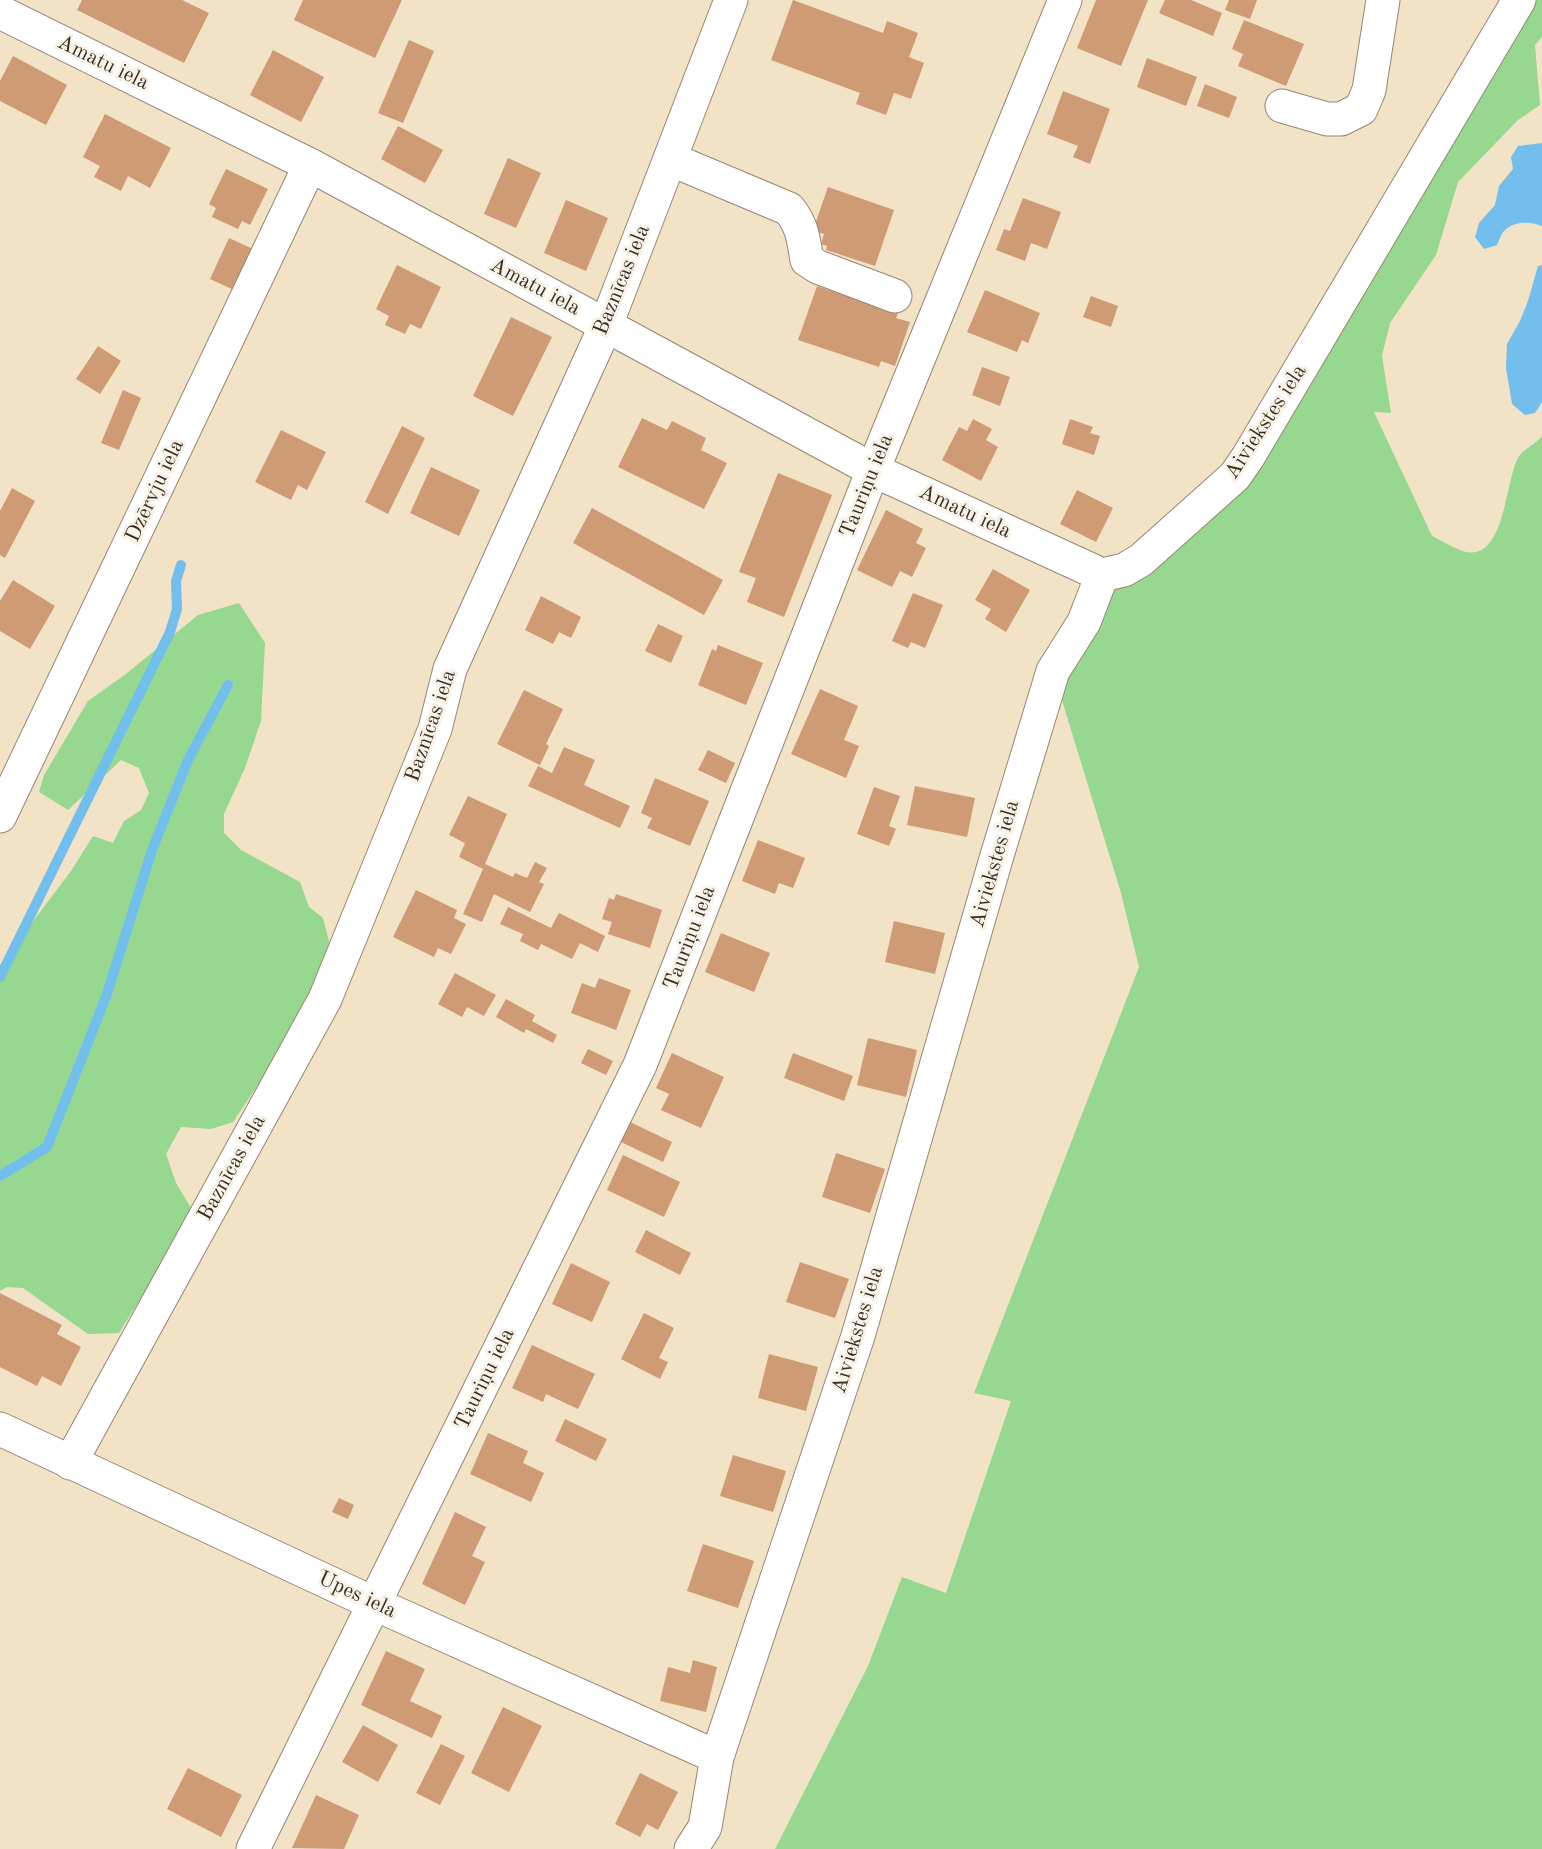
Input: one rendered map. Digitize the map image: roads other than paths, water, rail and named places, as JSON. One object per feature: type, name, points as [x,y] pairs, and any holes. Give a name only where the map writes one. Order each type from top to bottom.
[{"type":"street","name":"Baznīcas iela","points":[[70,1463],[325,999],[435,729],[450,669],[606,325],[731,0]]},
{"type":"street","name":"Tauriņu iela","points":[[253,1849],[640,1065],[873,470],[1065,0]]},
{"type":"street","points":[[1282,106],[1326,119],[1341,119],[1361,109],[1369,90],[1383,0]]},
{"type":"street","name":"Aiviekstes iela","points":[[691,1849],[705,1827],[717,1757],[858,1336],[1053,671],[1084,622],[1102,575],[1124,570],[1141,560],[1235,476],[1519,0]]},
{"type":"street","name":"Amatu iela","points":[[0,12],[310,165],[873,470],[1102,575]]},
{"type":"street","points":[[670,159],[789,209],[804,235],[807,260],[818,267],[895,296]]},
{"type":"street","name":"Dzērvju iela","points":[[0,816],[310,165]]},
{"type":"street","name":"Upes iela","points":[[0,1429],[375,1604],[717,1757]]},
{"type":"water","points":[[1542,143],[1542,226],[1532,223],[1512,225],[1503,232],[1497,245],[1484,249],[1475,237],[1479,223],[1495,205],[1499,186],[1513,169],[1511,157],[1518,146]]},
{"type":"water","points":[[1542,265],[1542,402],[1535,413],[1525,415],[1512,404],[1506,368],[1507,344],[1528,301],[1538,266]]},
{"type":"waterway","points":[[0,977],[170,632],[177,609],[176,581],[181,565]]},
{"type":"waterway","points":[[0,1176],[47,1147],[107,994],[152,850],[188,760],[228,685]]}]
